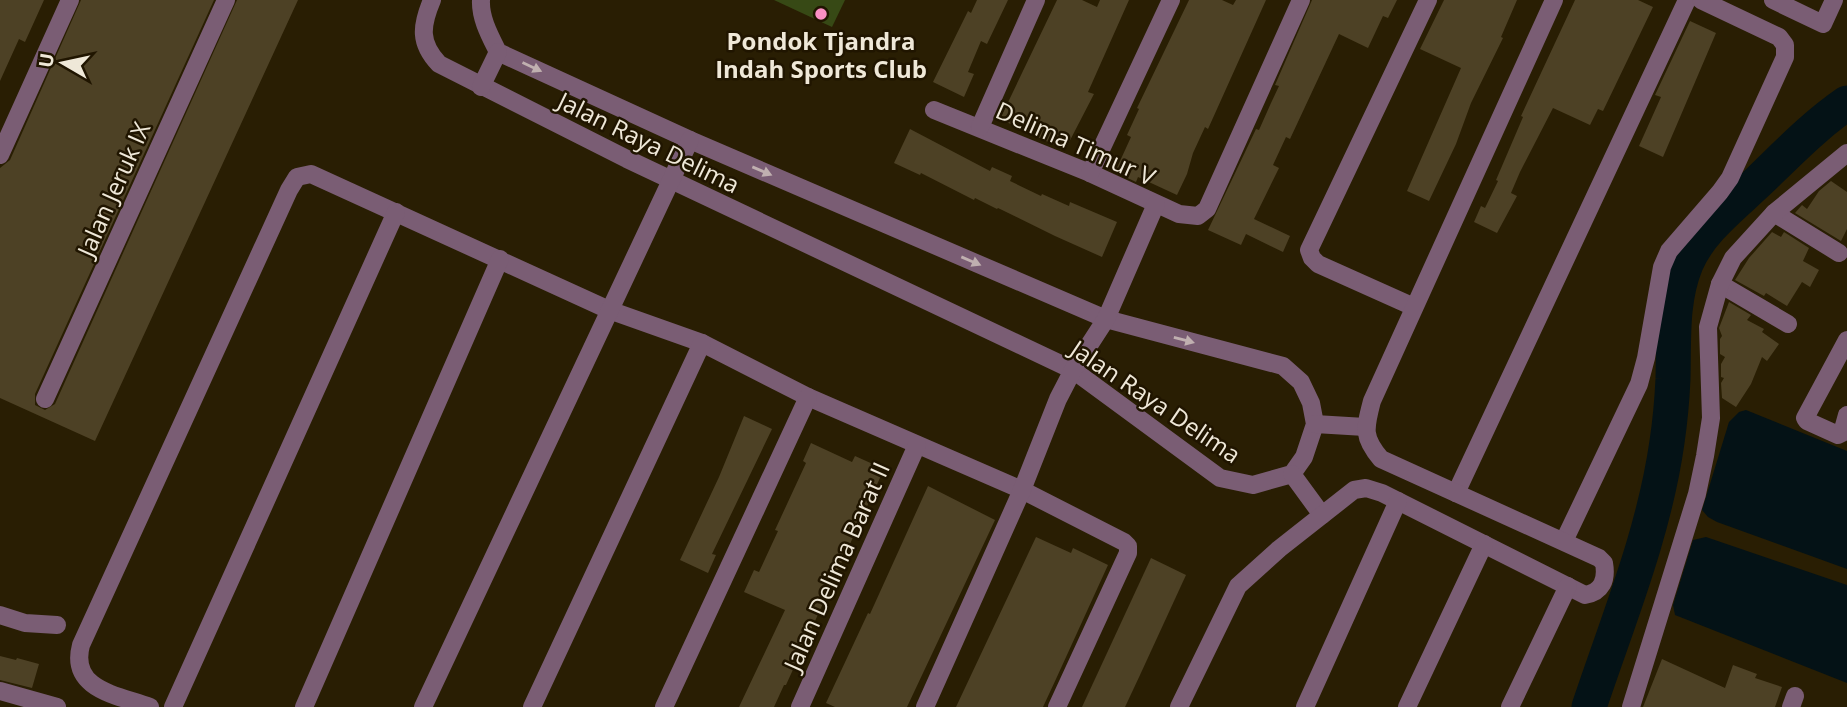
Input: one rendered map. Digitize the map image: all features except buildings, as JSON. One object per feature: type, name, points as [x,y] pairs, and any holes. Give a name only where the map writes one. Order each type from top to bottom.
[{"type":"street","points":[[0,155],[70,0]]},
{"type":"street","name":"Jalan Jeruk IX","points":[[46,399],[226,0]]},
{"type":"street","name":"Jalan Raya Delima","points":[[432,0],[425,16],[423,39],[429,53],[439,64],[672,181],[1073,370],[1220,478],[1253,485],[1292,474]]},
{"type":"street","points":[[481,0],[488,32],[498,52],[481,87]]},
{"type":"street","points":[[980,127],[1036,0]]},
{"type":"street","points":[[1090,173],[1171,0]]},
{"type":"street","name":"Delima Timur V","points":[[934,110],[1090,173],[1179,214],[1198,216],[1206,209],[1301,0]]},
{"type":"street","points":[[1414,307],[1318,264],[1312,258],[1310,250],[1428,0]]},
{"type":"street","points":[[1179,707],[1238,586],[1354,490],[1367,488],[1398,501],[1585,594],[1595,593],[1601,587],[1606,575],[1604,563],[1599,558],[1381,459],[1370,447],[1365,427],[1372,401],[1554,0]]},
{"type":"street","points":[[1456,493],[1688,0]]},
{"type":"street","points":[[1564,541],[1639,384],[1662,267],[1669,251],[1730,178],[1785,57],[1785,45],[1779,37],[1700,0]]},
{"type":"street","points":[[1773,0],[1823,24],[1833,0]]},
{"type":"street","name":"Jalan Raya Delima","points":[[498,52],[690,140],[1106,319],[1283,366],[1301,382],[1311,403],[1315,424]]},
{"type":"street","points":[[423,707],[690,140]]},
{"type":"street","points":[[1631,707],[1697,494],[1705,456],[1711,418],[1708,327],[1720,284],[1733,258],[1773,213],[1847,153]]},
{"type":"street","points":[[150,707],[93,686],[82,676],[78,666],[81,645],[289,190],[297,177],[311,174],[610,310],[702,343],[808,397],[1022,490],[1128,546],[1128,552],[1057,707]]},
{"type":"street","points":[[925,707],[1022,490],[1058,399],[1106,319],[1156,204]]},
{"type":"street","points":[[173,707],[396,212]]},
{"type":"street","points":[[1773,213],[1839,253]]},
{"type":"street","points":[[304,707],[500,259]]},
{"type":"street","points":[[1720,284],[1788,324]]},
{"type":"street","points":[[1847,340],[1806,415],[1807,421],[1833,435],[1842,433],[1847,415]]},
{"type":"street","points":[[532,707],[702,343]]},
{"type":"street","points":[[664,707],[808,397]]},
{"type":"street","points":[[1322,515],[1292,474],[1309,447],[1315,424],[1365,427]]},
{"type":"street","name":"Jalan Delima Barat II","points":[[800,707],[917,444]]},
{"type":"street","points":[[1305,707],[1398,501]]},
{"type":"street","points":[[1407,707],[1483,544]]},
{"type":"street","points":[[1510,707],[1568,586]]},
{"type":"street","points":[[0,615],[25,623],[57,625]]},
{"type":"street","points":[[0,691],[57,707]]},
{"type":"green space","name":"Pondok Tjandra Indah Sports Club","points":[[774,0],[845,0],[832,27]]},
{"type":"shaded area","points":[[1746,410],[1847,451],[1847,569],[1717,522],[1702,510],[1729,422],[1739,412]]},
{"type":"shaded area","points":[[1706,537],[1847,585],[1847,683],[1675,615],[1673,605],[1693,540]]},
{"type":"waterway","points":[[1589,707],[1634,576],[1661,476],[1671,403],[1676,306],[1686,264],[1700,240],[1718,219],[1813,130],[1847,103]]},
{"type":"place","name":"Pondok Tjandra Indah Sports Club","points":[[821,14]]}]
